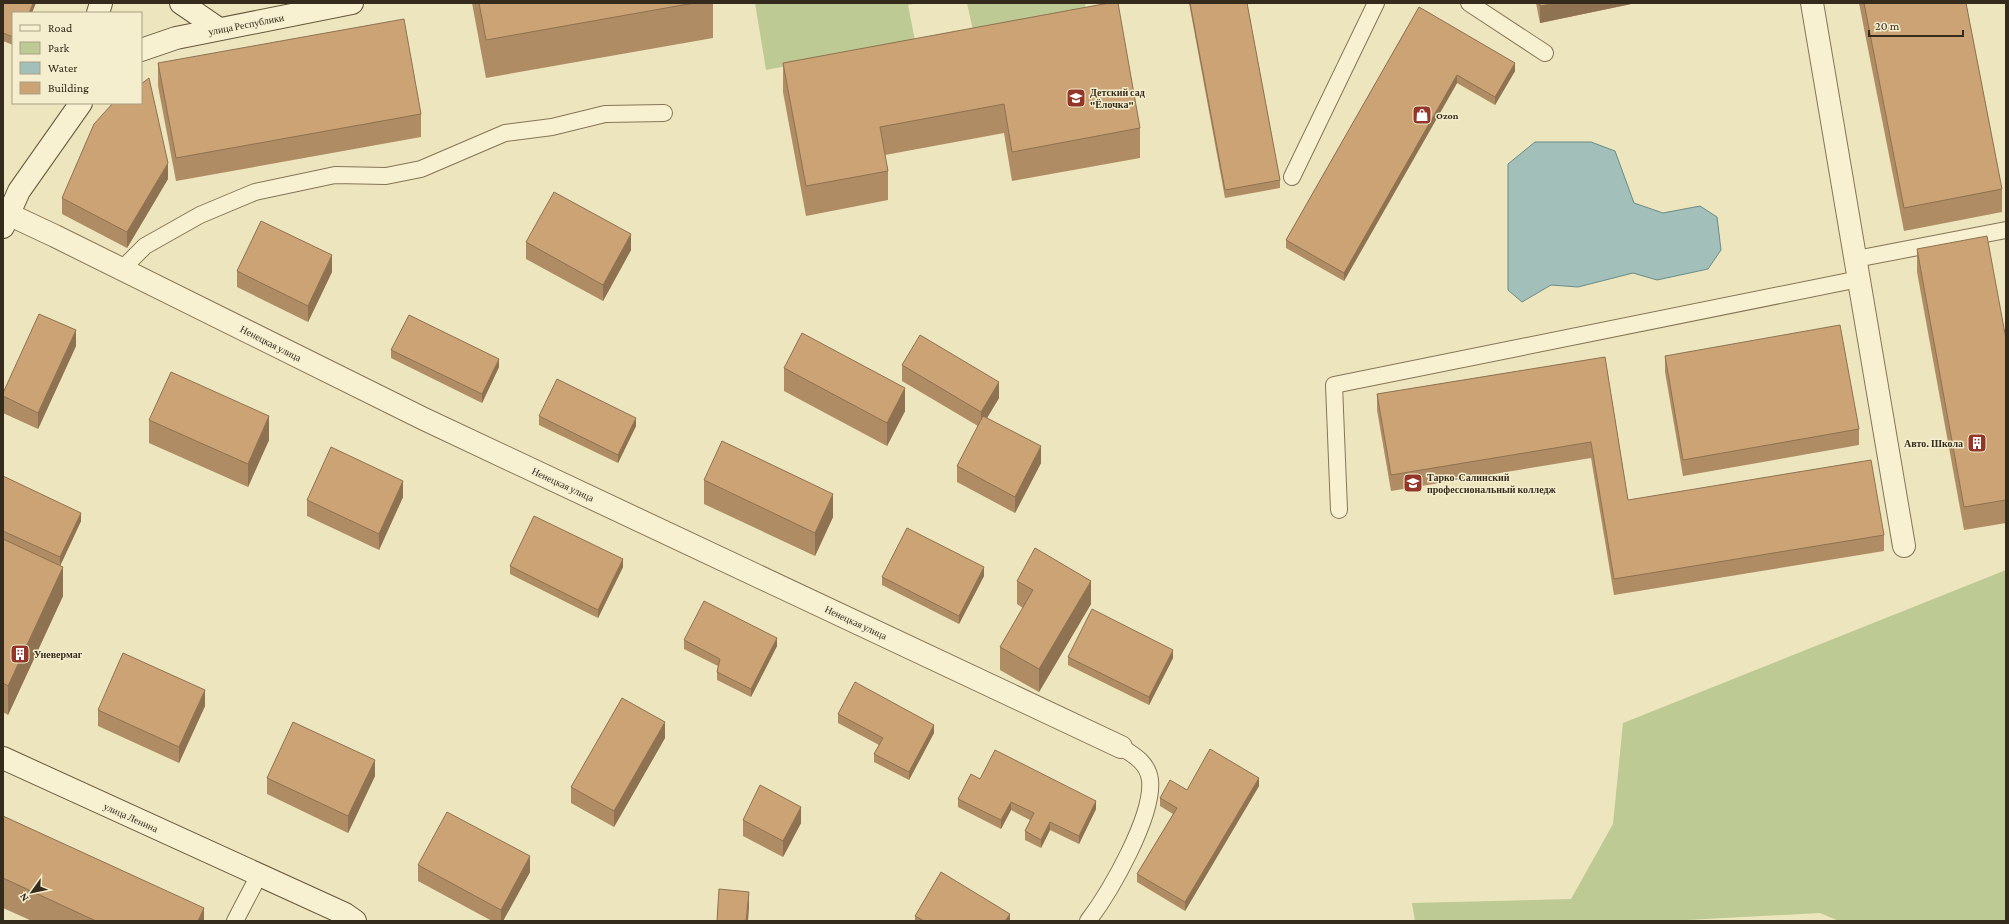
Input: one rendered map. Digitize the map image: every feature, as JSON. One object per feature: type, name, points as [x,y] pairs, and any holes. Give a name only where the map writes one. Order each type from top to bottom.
[{"type":"street","points":[[181,3],[219,29]]},
{"type":"street","name":"улица Республики","points":[[142,50],[176,38],[352,3]]},
{"type":"street","points":[[1812,3],[1904,546]]},
{"type":"street","points":[[6,221],[19,191],[70,112],[80,104]]},
{"type":"street","name":"Ненецкая улица","points":[[6,221],[122,269],[424,419],[1121,747]]},
{"type":"street","name":"улица Ленина","points":[[3,758],[37,775],[345,914],[355,921]]},
{"type":"lane","points":[[1292,177],[1376,3]]},
{"type":"lane","points":[[1469,3],[1545,53]]},
{"type":"lane","points":[[122,269],[145,246],[200,215],[255,192],[335,175],[386,176],[421,169],[505,133],[552,127],[605,114],[664,113]]},
{"type":"lane","points":[[1339,510],[1334,385],[1857,269],[2006,230]]},
{"type":"lane","points":[[1088,921],[1102,902],[1146,812],[1150,780],[1140,759],[1121,747]]},
{"type":"lane","points":[[235,921],[259,875]]},
{"type":"green space","points":[[755,3],[919,3],[908,5],[915,41],[766,70]]},
{"type":"green space","points":[[967,3],[1085,3],[1087,18],[974,35]]},
{"type":"green space","points":[[2006,570],[2006,921],[1839,921],[1820,913],[1668,921],[1415,921],[1412,903],[1571,899],[1613,824],[1623,723]]},
{"type":"water","points":[[1535,142],[1591,142],[1615,151],[1634,203],[1663,213],[1700,206],[1717,217],[1721,250],[1708,269],[1657,280],[1633,273],[1578,287],[1551,285],[1522,302],[1508,290],[1508,164]]},
{"type":"building","points":[[3,3],[33,3],[29,12],[12,12],[12,37],[3,33]]},
{"type":"building","points":[[479,3],[694,3],[486,40]]},
{"type":"building","points":[[1109,3],[1118,3],[1140,128],[1012,152],[1004,104],[880,127],[888,171],[806,186],[783,63]]},
{"type":"building","points":[[1190,3],[1247,3],[1280,180],[1225,190]]},
{"type":"building","points":[[1540,3],[1557,3],[1540,6]]},
{"type":"building","points":[[1864,3],[1966,3],[2002,189],[1904,208]]},
{"type":"building","points":[[1419,7],[1515,63],[1495,97],[1457,75],[1344,273],[1286,240]]},
{"type":"building","points":[[404,19],[421,114],[176,158],[158,63]]},
{"type":"building","points":[[149,78],[168,163],[127,232],[62,198],[94,124],[112,104],[142,104],[142,83]]},
{"type":"building","points":[[554,192],[631,234],[603,285],[526,242]]},
{"type":"building","points":[[261,221],[332,255],[308,306],[237,271]]},
{"type":"building","name":"Авто. Школа","points":[[1987,236],[2006,339],[2006,500],[1964,507],[1917,249]]},
{"type":"building","points":[[39,314],[76,330],[38,413],[3,396],[3,393]]},
{"type":"building","points":[[409,315],[499,359],[482,394],[391,350]]},
{"type":"building","points":[[1840,325],[1859,429],[1683,460],[1665,356]]},
{"type":"building","points":[[802,333],[905,388],[887,423],[784,368]]},
{"type":"building","points":[[920,335],[999,382],[981,412],[902,365]]},
{"type":"building","name":"Тарко-Салинский профессиональный колледж","points":[[1605,357],[1628,500],[1871,460],[1884,535],[1614,579],[1591,442],[1391,475],[1377,394]]},
{"type":"building","points":[[171,372],[269,416],[248,464],[149,420]]},
{"type":"building","points":[[557,379],[636,418],[618,455],[539,416]]},
{"type":"building","points":[[983,416],[1041,446],[1015,497],[957,466]]},
{"type":"building","points":[[722,441],[833,494],[815,533],[704,480]]},
{"type":"building","points":[[331,447],[403,481],[379,534],[307,500]]},
{"type":"building","points":[[3,476],[81,513],[60,557],[3,531]]},
{"type":"building","points":[[534,516],[623,559],[598,610],[510,566]]},
{"type":"building","points":[[907,528],[984,567],[959,616],[882,577]]},
{"type":"building","name":"Уневермаг","points":[[3,539],[63,567],[8,686],[3,683]]},
{"type":"building","points":[[1035,548],[1091,581],[1039,669],[1000,647],[1033,590],[1017,581]]},
{"type":"building","points":[[704,601],[777,638],[751,689],[717,672],[720,659],[684,640]]},
{"type":"building","points":[[1092,609],[1173,650],[1149,697],[1068,657]]},
{"type":"building","points":[[123,653],[205,690],[179,747],[98,710]]},
{"type":"building","points":[[855,682],[934,725],[909,772],[874,754],[883,738],[838,714]]},
{"type":"building","points":[[622,698],[665,722],[614,811],[571,787]]},
{"type":"building","points":[[293,722],[375,760],[348,816],[267,778]]},
{"type":"building","points":[[1210,749],[1259,778],[1185,902],[1137,874],[1177,808],[1160,798],[1170,780],[1187,790]]},
{"type":"building","points":[[995,750],[1096,801],[1079,836],[1050,822],[1041,840],[1025,831],[1034,813],[1011,802],[1001,820],[958,799],[971,774],[980,779]]},
{"type":"building","points":[[760,785],[801,807],[783,841],[743,820]]},
{"type":"building","points":[[447,812],[530,856],[501,910],[418,865]]},
{"type":"building","points":[[3,816],[204,908],[198,921],[96,921],[3,878]]},
{"type":"building","points":[[941,872],[1010,914],[1005,921],[924,921],[915,916]]},
{"type":"building","points":[[719,889],[749,892],[746,921],[717,921]]},
{"type":"place","name":"Детский сад \"Ёлочка\"","points":[[1076,98]]},
{"type":"place","name":"Ozon","points":[[1422,115]]},
{"type":"place","name":"Авто. Школа","points":[[1977,443]]},
{"type":"place","name":"Тарко-Салинский профессиональный колледж","points":[[1413,483]]},
{"type":"place","name":"Уневермаг","points":[[20,654]]}]
